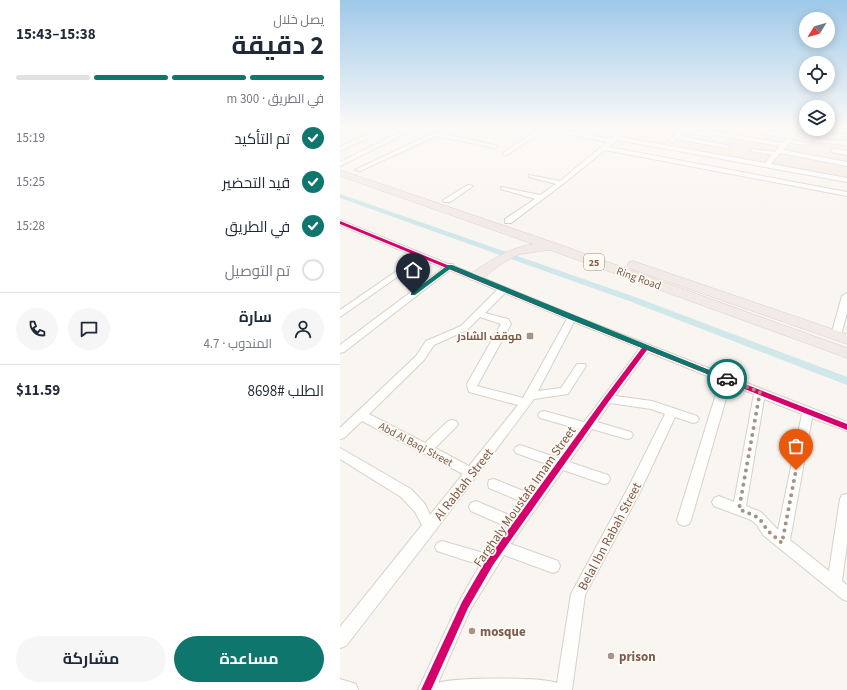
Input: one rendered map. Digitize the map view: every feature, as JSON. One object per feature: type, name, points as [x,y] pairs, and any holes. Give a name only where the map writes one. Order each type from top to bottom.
[{"type":"highway","name":"Ring Road","points":[[340,164],[446,200],[554,247],[847,353]]},
{"type":"highway","name":"Ring Road","points":[[340,173],[510,227],[842,337]]},
{"type":"highway","points":[[510,227],[514,242],[512,252]]},
{"type":"highway","points":[[475,277],[512,252],[535,247],[554,247]]},
{"type":"street","points":[[340,164],[352,158]]},
{"type":"street","points":[[358,170],[384,158]]},
{"type":"street","points":[[510,227],[541,198],[592,158]]},
{"type":"street","points":[[659,158],[847,194]]},
{"type":"street","points":[[729,158],[847,180]]},
{"type":"street","points":[[767,165],[773,158]]},
{"type":"street","points":[[821,158],[847,164]]},
{"type":"street","points":[[817,188],[823,175]]},
{"type":"street","points":[[531,176],[562,183]]},
{"type":"street","points":[[446,200],[470,186]]},
{"type":"street","points":[[503,188],[541,198]]},
{"type":"street","points":[[340,222],[450,266],[572,318],[847,427]]},
{"type":"street","points":[[340,314],[423,256]]},
{"type":"street","points":[[340,350],[450,266]]},
{"type":"street","points":[[340,435],[420,358],[430,343],[461,330],[480,314],[504,289]]},
{"type":"street","points":[[842,337],[847,296]]},
{"type":"street","points":[[480,314],[501,319],[505,321],[506,324],[473,382],[473,389],[528,399],[562,392],[566,389],[580,366]]},
{"type":"street","name":"Al Rabtah Street","points":[[340,640],[430,527],[528,399],[572,318]]},
{"type":"street","name":"Farghaly Moustafa Imam Street","points":[[426,690],[465,605],[490,562],[587,425],[646,347]]},
{"type":"street","points":[[684,520],[726,379]]},
{"type":"street","points":[[739,509],[760,392]]},
{"type":"street","points":[[606,399],[643,403],[693,419]]},
{"type":"street","points":[[782,543],[808,411]]},
{"type":"street","name":"Belal Ibn Rabah Street","points":[[564,690],[578,594],[634,490],[672,412]]},
{"type":"street","name":"Abd Al Baqi Street","points":[[361,415],[472,473]]},
{"type":"street","points":[[544,415],[627,435]]},
{"type":"street","points":[[427,449],[452,424]]},
{"type":"street","points":[[520,450],[604,479]]},
{"type":"street","points":[[340,453],[406,493],[420,508],[430,527]]},
{"type":"street","points":[[494,484],[533,501]]},
{"type":"street","points":[[834,584],[847,499]]},
{"type":"street","points":[[719,502],[759,518],[768,531],[847,594]]},
{"type":"street","points":[[476,507],[516,524]]},
{"type":"street","points":[[442,547],[490,562]]},
{"type":"street","points":[[500,547],[553,566]]},
{"type":"street","points":[[441,690],[491,686],[515,686],[554,690]]},
{"type":"street","points":[[340,687],[350,690]]},
{"type":"shaded area","points":[[729,158],[847,158],[847,180]]},
{"type":"waterway","points":[[340,196],[632,299],[847,381]]},
{"type":"cycle path","points":[[340,222],[572,318],[847,427]]},
{"type":"cycle path","points":[[426,690],[465,605],[490,562],[646,347]]},
{"type":"way so far","points":[[727,379],[760,392],[739,509],[759,518],[766,529],[782,543],[796,470]]},
{"type":"place","name":"موقف الشادر","points":[[530,336]]},
{"type":"place","name":"mosque","points":[[472,631]]},
{"type":"place","name":"prison","points":[[611,656]]},
{"type":"route","points":[[413,294],[450,266],[572,318],[727,379]]}]
